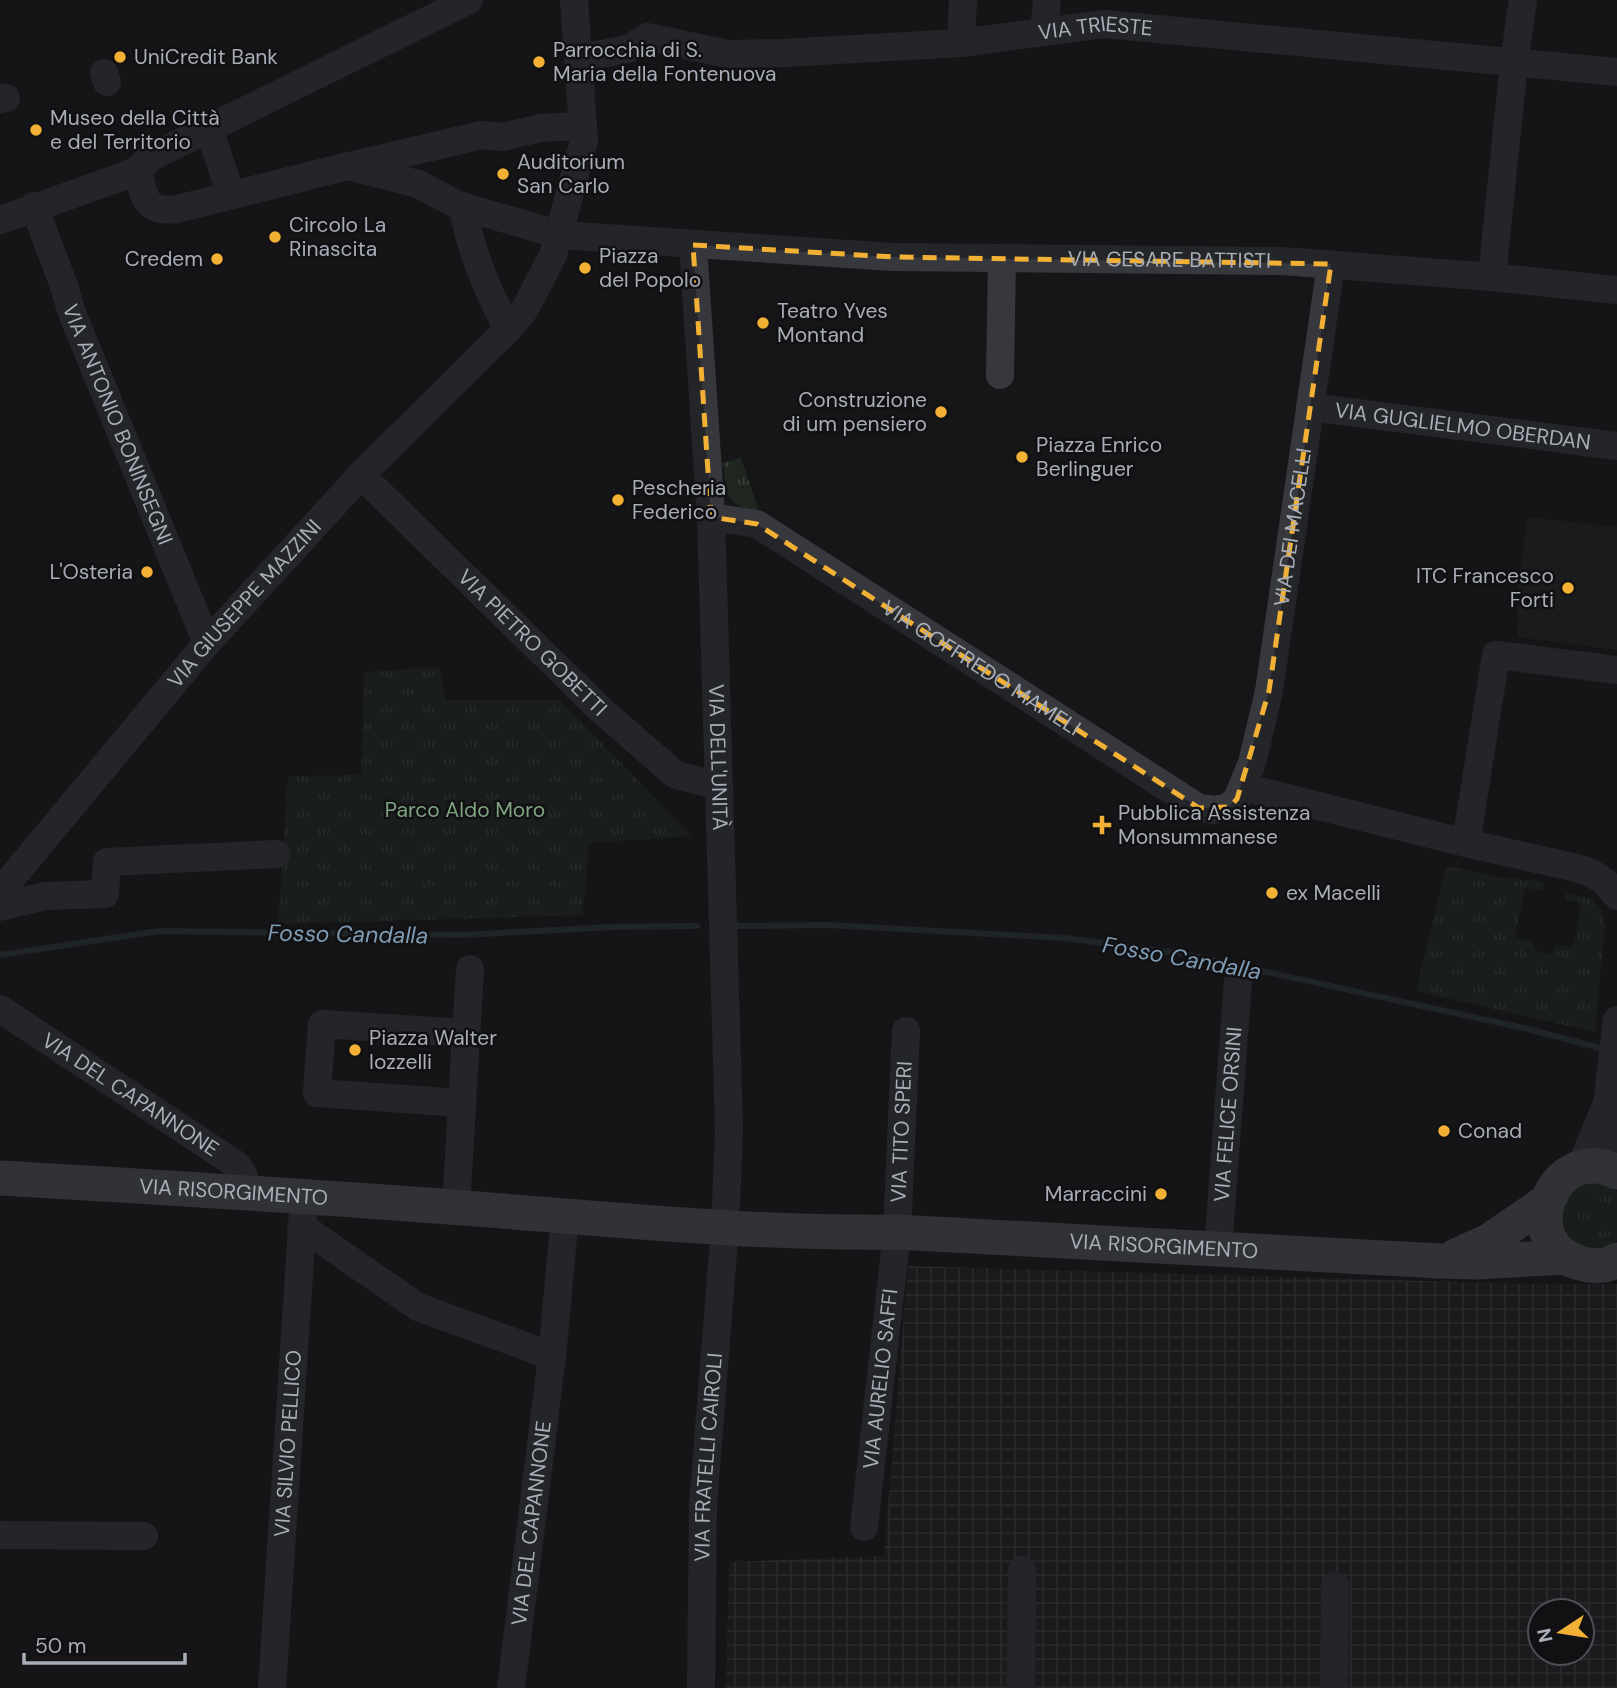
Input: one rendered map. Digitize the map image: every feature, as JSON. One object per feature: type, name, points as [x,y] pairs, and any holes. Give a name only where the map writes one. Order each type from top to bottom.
[{"type":"main road","points":[[1580,1168],[1597,1166],[1617,1172]]},
{"type":"main road","name":"VIA RISORGIMENTO","points":[[1440,1261],[1489,1241],[1546,1202],[1559,1180],[1580,1168]]},
{"type":"main road","name":"VIA RISORGIMENTO","points":[[0,1178],[244,1192],[303,1212],[485,1206],[521,1196],[883,1230],[1440,1261],[1476,1262],[1565,1256],[1588,1265],[1615,1263]]},
{"type":"main road","points":[[1546,1202],[1545,1226],[1556,1248],[1565,1256]]},
{"type":"main road","name":"VIA RISORGIMENTO","points":[[461,1207],[565,1216],[725,1216]]},
{"type":"main road","points":[[502,1211],[550,1207],[725,1216]]},
{"type":"street","points":[[0,220],[133,172],[151,157],[469,0]]},
{"type":"street","points":[[961,43],[963,0]]},
{"type":"street","points":[[1044,31],[1047,0]]},
{"type":"street","points":[[1492,277],[1523,0]]},
{"type":"street","name":"VIA GIUSEPPE MAZZINI","points":[[0,895],[207,643],[361,475],[507,331],[525,309],[553,255],[584,141],[580,58],[573,3]]},
{"type":"street","name":"VIA TRIESTE","points":[[580,58],[628,49],[647,37],[728,54],[961,43],[1044,31],[1105,12],[1617,72]]},
{"type":"street","points":[[133,172],[150,206],[160,211],[482,135],[503,137],[540,128],[583,126]]},
{"type":"street","points":[[209,129],[231,195]]},
{"type":"street","name":"VIA CESARE BATTISTI","points":[[348,166],[418,184],[463,206],[560,235],[893,257],[1282,261],[1492,277],[1617,290]]},
{"type":"street","name":"VIA ANTONIO BONINSEGNI","points":[[34,206],[72,313],[207,643]]},
{"type":"street","points":[[463,206],[474,248],[507,331]]},
{"type":"street","name":"VIA DELL'UNITÀ","points":[[693,245],[711,517],[729,1129],[725,1216]]},
{"type":"street","points":[[1000,375],[1002,258]]},
{"type":"street","name":"VIA DEI MACELLI","points":[[1243,787],[1252,763],[1269,691],[1331,264]]},
{"type":"street","name":"VIA GUGLIELMO OBERDAN","points":[[1310,407],[1617,446]]},
{"type":"street","name":"VIA PIETRO GOBETTI","points":[[361,475],[603,712],[676,775],[719,786]]},
{"type":"street","name":"VIA GOFFREDO MAMELI","points":[[711,517],[757,524],[1199,808],[1214,810],[1229,807],[1243,787]]},
{"type":"street","points":[[1466,843],[1496,655],[1617,670]]},
{"type":"street","points":[[1243,787],[1590,872],[1604,881],[1617,895]]},
{"type":"street","points":[[0,895],[105,894],[107,862],[276,854]]},
{"type":"street","points":[[461,1207],[462,1102],[470,969]]},
{"type":"street","name":"VIA FELICE ORSINI","points":[[1218,1249],[1238,981]]},
{"type":"street","name":"VIA DEL CAPANNONE","points":[[0,1009],[237,1165],[244,1177],[244,1192]]},
{"type":"street","points":[[462,1102],[317,1093],[322,1024],[466,1032]]},
{"type":"street","points":[[1580,1168],[1607,1103],[1616,1027]]},
{"type":"street","name":"VIA TITO SPERI","points":[[883,1230],[906,1031]]},
{"type":"street","points":[[1607,1103],[1617,1153]]},
{"type":"street","points":[[303,1212],[418,1307],[552,1356]]},
{"type":"street","name":"VIA SILVIO PELLICO","points":[[272,1688],[303,1212]]},
{"type":"street","name":"VIA DEL CAPANNONE","points":[[511,1688],[552,1356],[565,1216]]},
{"type":"street","name":"VIA FRATELLI CAIROLI","points":[[701,1688],[703,1505],[725,1216]]},
{"type":"street","name":"VIA AURELIO SAFFI","points":[[864,1527],[883,1230]]},
{"type":"street","points":[[0,1535],[144,1536]]},
{"type":"street","points":[[1021,1688],[1022,1570]]},
{"type":"street","points":[[1334,1688],[1335,1586]]},
{"type":"highlighted area","points":[[693,245],[893,257],[1331,264],[1269,691],[1237,799],[1229,807],[1199,808],[757,524],[711,517]]},
{"type":"shaded area","points":[[1528,517],[1617,527],[1617,650],[1517,637],[1519,575]]},
{"type":"shaded area","points":[[908,1266],[1527,1284],[1617,1284],[1617,1688],[726,1688],[729,1562],[884,1556]]},
{"type":"green space","points":[[741,458],[758,508],[754,514],[736,504],[728,495],[723,463]]},
{"type":"green space","name":"Parco Aldo Moro","points":[[439,667],[446,700],[560,700],[692,836],[589,843],[583,915],[278,924],[288,776],[361,775],[364,672]]},
{"type":"green space","points":[[1446,866],[1498,877],[1544,882],[1542,890],[1525,888],[1515,937],[1532,941],[1535,950],[1545,954],[1552,952],[1556,945],[1573,947],[1581,903],[1565,900],[1566,893],[1591,898],[1601,909],[1605,925],[1595,1032],[1416,991]]},
{"type":"green space","points":[[1596,1183],[1607,1185],[1617,1192],[1617,1240],[1601,1248],[1587,1248],[1575,1242],[1567,1232],[1563,1207],[1569,1195],[1580,1187]]},
{"type":"waterway","name":"Fosso Candalla","points":[[739,926],[829,925],[1065,938],[1184,954],[1528,1029],[1607,1050]]},
{"type":"waterway","name":"Fosso Candalla","points":[[0,955],[159,931],[463,935],[612,927],[697,926]]},
{"type":"place","name":"UniCredit Bank","points":[[120,57]]},
{"type":"place","name":"Parrocchia di S. Maria della Fontenuova","points":[[539,62]]},
{"type":"place","name":"Museo della Città e del Territorio","points":[[36,130]]},
{"type":"place","name":"Auditorium San Carlo","points":[[503,174]]},
{"type":"place","name":"Circolo La Rinascita","points":[[275,237]]},
{"type":"place","name":"Credem","points":[[217,259]]},
{"type":"place","name":"Piazza del Popolo","points":[[585,268]]},
{"type":"place","name":"Teatro Yves Montand","points":[[763,323]]},
{"type":"place","name":"Construzione di um pensiero","points":[[941,412]]},
{"type":"place","name":"Piazza Enrico Berlinguer","points":[[1022,457]]},
{"type":"place","name":"Pescheria Federico","points":[[618,500]]},
{"type":"place","name":"L'Osteria","points":[[147,572]]},
{"type":"place","name":"ITC Francesco Forti","points":[[1568,588]]},
{"type":"place","name":"Pubblica Assistenza Monsummanese","points":[[1102,825]]},
{"type":"place","name":"ex Macelli","points":[[1272,893]]},
{"type":"place","name":"Piazza Walter Iozzelli","points":[[355,1050]]},
{"type":"place","name":"Conad","points":[[1444,1131]]},
{"type":"place","name":"Marraccini","points":[[1161,1194]]}]
